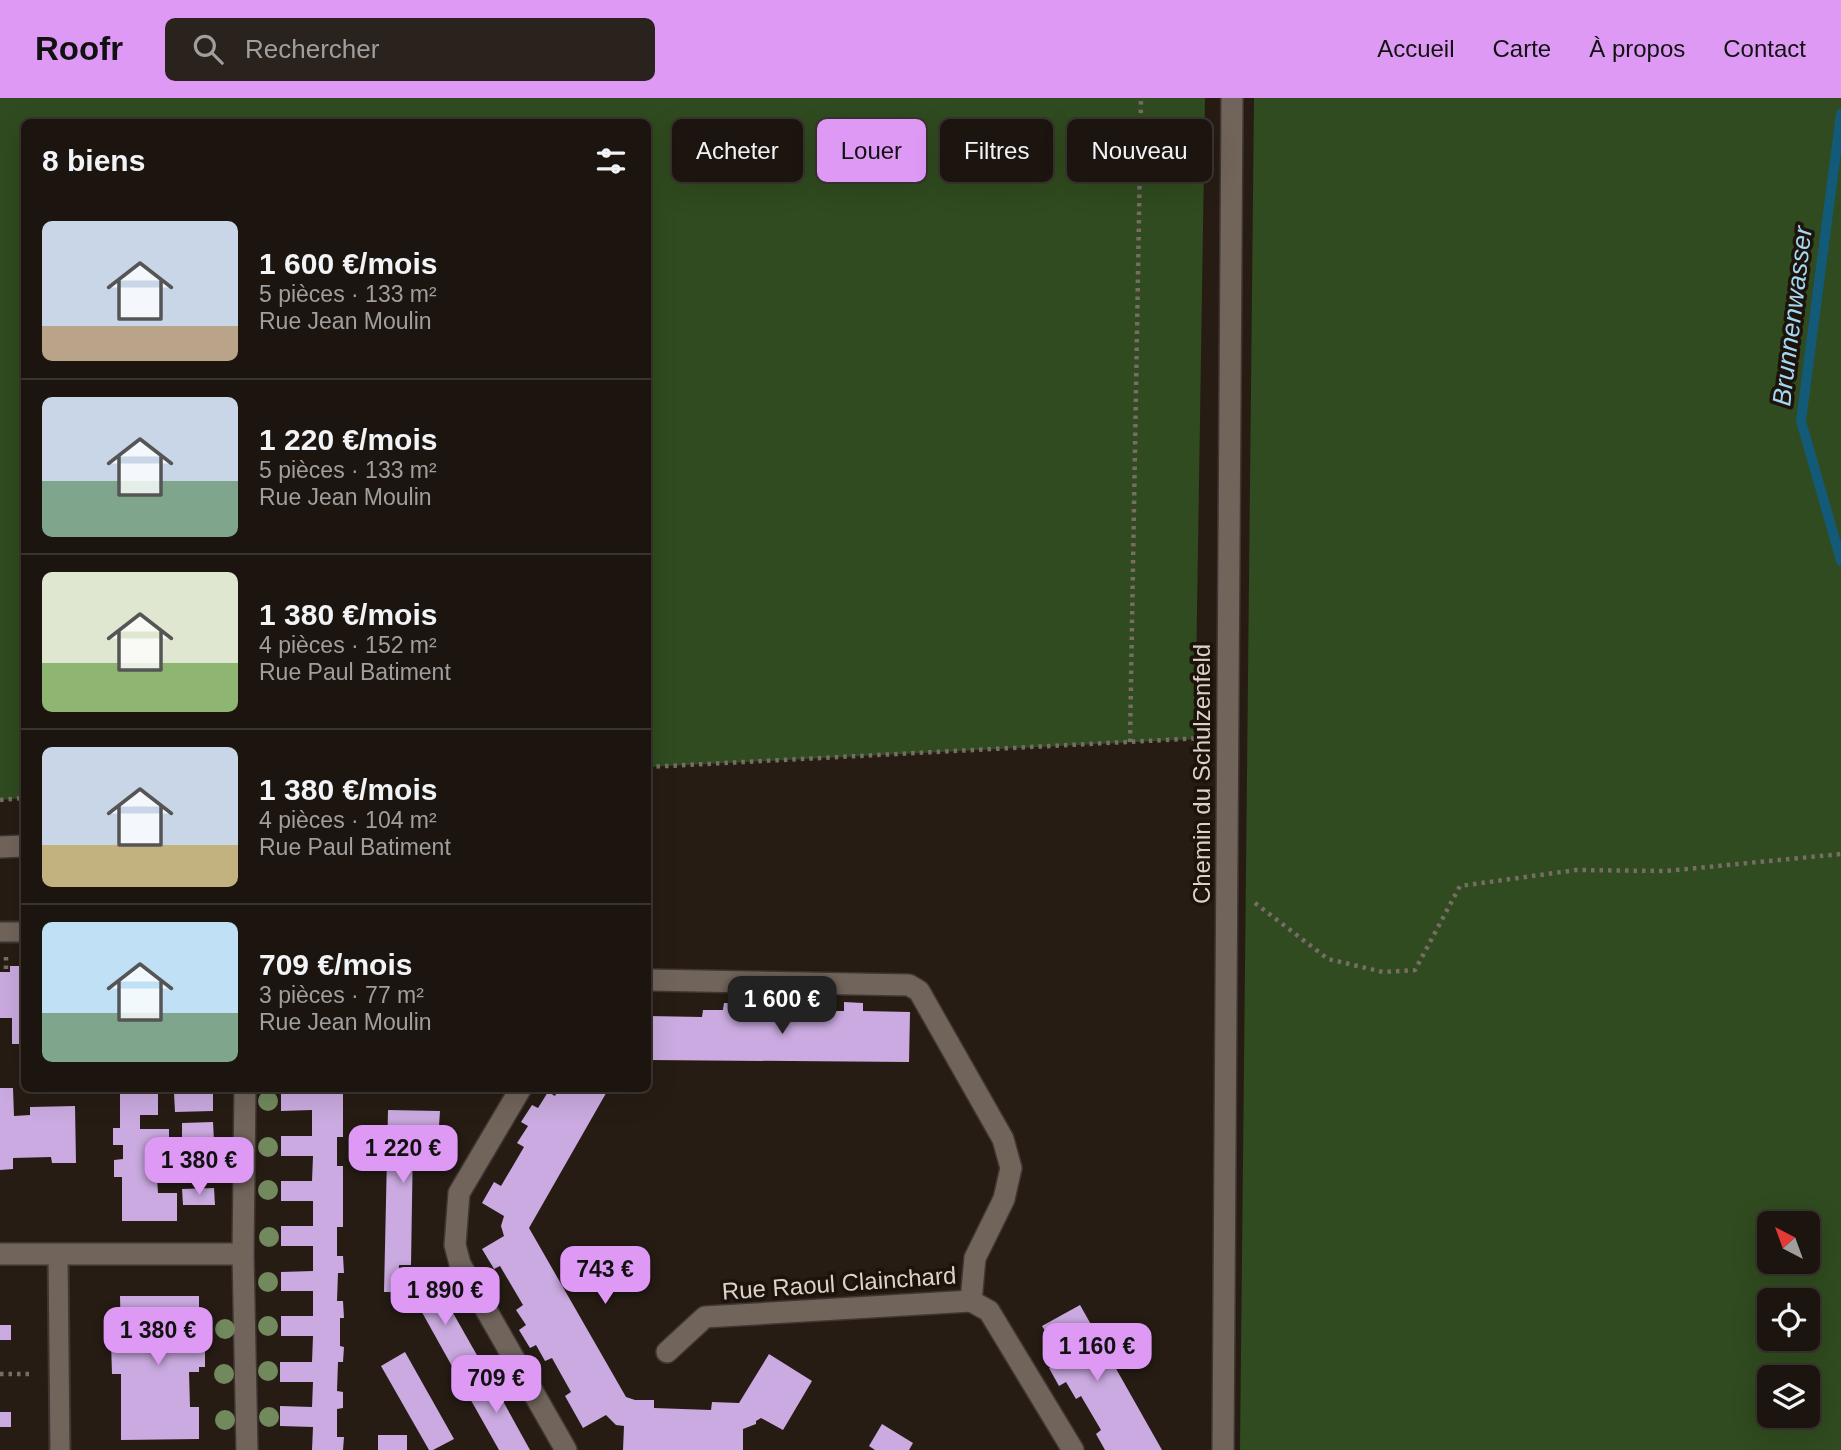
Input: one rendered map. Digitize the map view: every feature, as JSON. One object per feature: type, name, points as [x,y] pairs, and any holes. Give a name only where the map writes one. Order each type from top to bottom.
[{"type":"street","name":"Chemin du Schulzenfeld","points":[[1223,1450],[1232,98]]},
{"type":"street","points":[[0,847],[21,846]]},
{"type":"street","points":[[651,980],[909,985],[919,991],[1003,1139],[1011,1168],[1004,1199],[975,1258],[971,1301]]},
{"type":"street","points":[[245,1092],[243,1254],[247,1450]]},
{"type":"street","points":[[519,1092],[459,1193],[455,1245],[460,1264],[566,1450]]},
{"type":"street","points":[[0,1254],[243,1254]]},
{"type":"street","name":"Rue Raoul Clainchard","points":[[667,1352],[705,1317],[971,1301],[989,1311],[1073,1450]]},
{"type":"lane","points":[[0,932],[21,932]]},
{"type":"lane","points":[[58,1254],[60,1450]]},
{"type":"path","points":[[1130,742],[1141,98]]},
{"type":"path","points":[[651,766],[1130,742],[1228,734]]},
{"type":"path","points":[[0,800],[21,798]]},
{"type":"path","points":[[1227,881],[1328,959],[1383,972],[1415,970],[1460,886],[1576,870],[1666,871],[1841,854]]},
{"type":"green space","points":[[0,98],[1205,98],[1205,119],[1067,119],[1067,182],[1204,182],[1195,739],[651,767],[651,119],[21,119],[21,798],[0,800]]},
{"type":"green space","points":[[1254,98],[1841,98],[1841,1450],[1240,1450]]},
{"type":"building","points":[[10,966],[21,966],[21,1044],[12,1044],[12,1018],[0,1018],[0,972],[10,972]]},
{"type":"building","points":[[844,1002],[863,1003],[863,1011],[910,1012],[909,1062],[651,1060],[651,1016],[702,1017],[703,1010],[723,1010],[724,1003],[744,1003],[744,1010],[764,1010],[764,1017],[821,1017],[822,1011],[844,1011]]},
{"type":"building","points":[[0,1088],[13,1088],[14,1116],[30,1115],[30,1107],[75,1106],[76,1163],[52,1163],[51,1157],[13,1158],[13,1169],[0,1170]]},
{"type":"building","points":[[120,1092],[158,1092],[158,1115],[140,1115],[140,1129],[169,1129],[169,1148],[160,1148],[160,1163],[169,1162],[169,1178],[157,1178],[158,1193],[177,1193],[177,1221],[122,1221],[122,1177],[114,1177],[114,1160],[123,1159],[123,1145],[113,1145],[113,1128],[120,1128]]},
{"type":"building","points":[[213,1092],[213,1111],[175,1112],[174,1093]]},
{"type":"building","points":[[281,1092],[343,1092],[343,1137],[337,1137],[337,1166],[343,1166],[343,1227],[337,1227],[337,1256],[343,1256],[344,1273],[338,1273],[337,1301],[343,1301],[344,1318],[340,1318],[340,1346],[344,1347],[343,1362],[338,1362],[337,1391],[343,1392],[343,1408],[337,1409],[337,1437],[344,1437],[343,1450],[312,1450],[313,1427],[280,1426],[280,1406],[312,1407],[313,1382],[280,1382],[280,1362],[312,1362],[313,1336],[281,1336],[281,1316],[313,1316],[313,1291],[281,1291],[281,1272],[313,1271],[313,1246],[281,1246],[281,1226],[313,1226],[313,1201],[281,1201],[281,1181],[312,1181],[313,1156],[281,1156],[281,1136],[312,1136],[312,1110],[281,1111]]},
{"type":"building","points":[[548,1092],[555,1096],[557,1092],[607,1092],[529,1228],[626,1397],[654,1400],[654,1408],[711,1410],[712,1402],[739,1403],[769,1354],[812,1381],[783,1430],[761,1418],[756,1424],[743,1429],[743,1450],[623,1450],[624,1426],[616,1425],[606,1415],[583,1428],[565,1396],[571,1392],[552,1358],[545,1361],[536,1345],[530,1348],[519,1330],[526,1325],[516,1310],[523,1305],[500,1266],[494,1269],[482,1249],[504,1236],[501,1226],[504,1216],[482,1203],[494,1182],[501,1186],[524,1147],[517,1143],[528,1126],[521,1122],[532,1105],[538,1108]]},
{"type":"building","points":[[388,1110],[440,1111],[438,1141],[413,1140],[411,1265],[399,1265],[398,1292],[384,1292]]},
{"type":"building","points":[[213,1122],[214,1141],[182,1142],[182,1123]]},
{"type":"building","points":[[181,1157],[213,1157],[214,1175],[181,1176]]},
{"type":"building","points":[[214,1188],[215,1205],[183,1205],[182,1189]]},
{"type":"building","points":[[432,1276],[482,1364],[458,1377],[409,1289]]},
{"type":"building","points":[[120,1296],[199,1296],[199,1320],[189,1320],[189,1339],[205,1337],[205,1367],[199,1367],[199,1372],[189,1372],[190,1407],[199,1407],[199,1439],[121,1440],[121,1374],[112,1374],[111,1342],[121,1342]]},
{"type":"building","points":[[1080,1305],[1162,1450],[1105,1450],[1096,1434],[1101,1430],[1081,1396],[1076,1399],[1066,1382],[1059,1386],[1049,1368],[1055,1364],[1046,1348],[1053,1344],[1042,1326]]},
{"type":"building","points":[[0,1325],[11,1325],[11,1340],[0,1340]]},
{"type":"building","points":[[405,1352],[454,1439],[433,1450],[429,1450],[381,1366]]},
{"type":"building","points":[[488,1374],[530,1450],[499,1450],[464,1388]]},
{"type":"building","points":[[0,1412],[11,1412],[11,1427],[0,1427]]},
{"type":"building","points":[[882,1424],[913,1443],[909,1450],[875,1450],[869,1446]]},
{"type":"building","points":[[378,1435],[407,1435],[407,1450],[378,1450]]},
{"type":"waterway","name":"Brunnenwasser","points":[[1841,114],[1801,421],[1841,561]]}]
